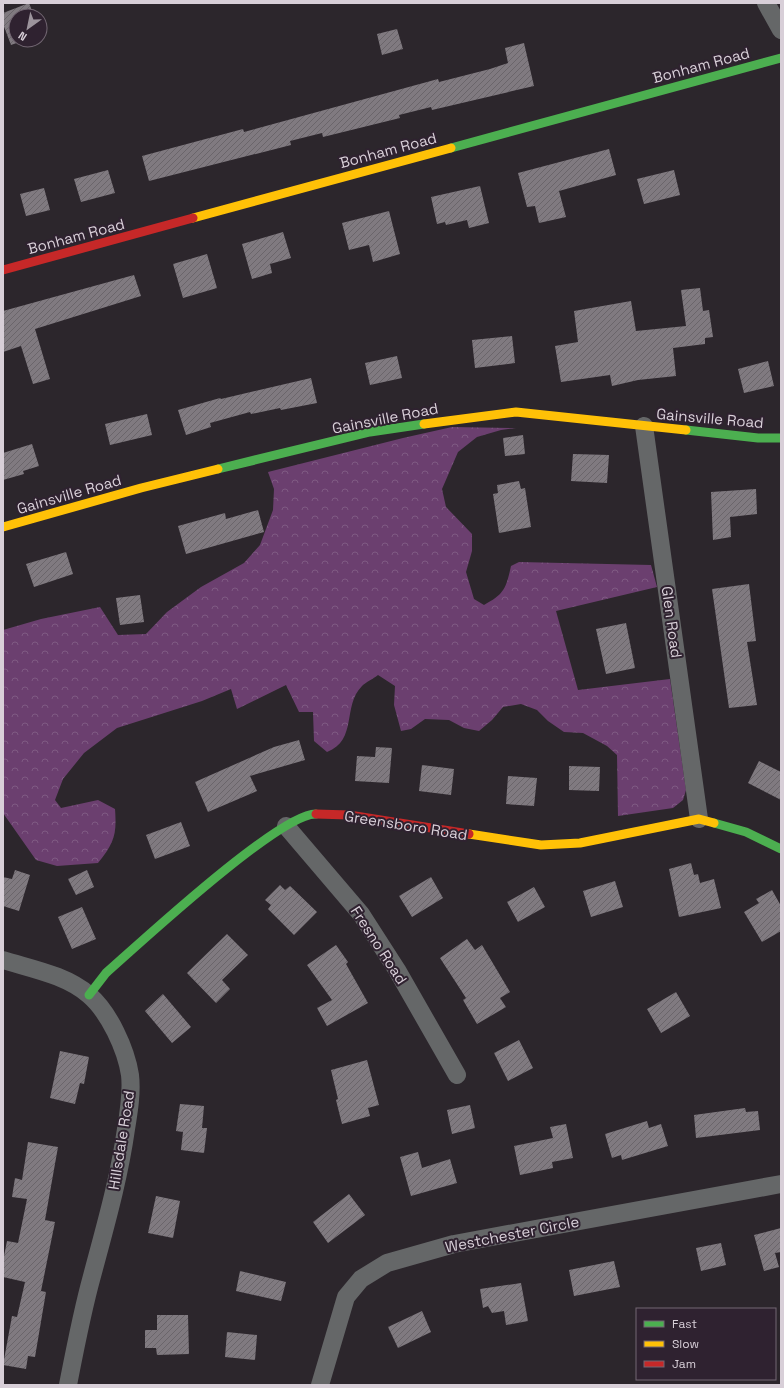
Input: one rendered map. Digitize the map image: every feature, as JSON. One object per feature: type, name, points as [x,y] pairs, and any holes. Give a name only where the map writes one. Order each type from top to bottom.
[{"type":"street","points":[[766,3],[781,30]]},
{"type":"street","name":"Bonham Road","points":[[3,270],[781,58]]},
{"type":"street","name":"Gainsville Road","points":[[3,527],[141,488],[370,432],[441,421],[516,412],[758,438],[781,438]]},
{"type":"street","name":"Glen Road","points":[[644,426],[699,819]]},
{"type":"street","name":"Greensboro Road","points":[[89,995],[106,974],[143,940],[252,848],[286,826],[312,814],[349,815],[541,845],[580,843],[699,819],[746,832],[781,849]]},
{"type":"street","name":"Fresno Road","points":[[286,826],[361,914],[397,970],[457,1075]]},
{"type":"street","name":"Hillsdale Road","points":[[3,960],[72,983],[89,995],[102,1008],[120,1042],[130,1074],[130,1100],[120,1166],[90,1284],[68,1385]]},
{"type":"street","name":"Westchester Circle","points":[[320,1385],[346,1298],[361,1279],[387,1263],[468,1242],[781,1184]]},
{"type":"green space","points":[[452,427],[516,428],[501,430],[477,437],[458,452],[442,489],[446,507],[472,534],[472,551],[466,572],[474,599],[484,605],[496,598],[506,586],[511,566],[519,562],[651,565],[657,587],[556,611],[578,690],[670,679],[686,790],[683,800],[673,808],[618,816],[617,755],[607,746],[583,733],[564,732],[548,721],[537,710],[521,704],[503,707],[492,720],[479,731],[464,728],[449,720],[425,719],[411,729],[401,731],[394,705],[395,686],[378,675],[362,686],[356,694],[352,703],[343,739],[337,747],[327,752],[314,741],[313,712],[299,712],[286,685],[237,709],[231,689],[202,701],[117,728],[84,753],[63,779],[55,800],[61,808],[98,800],[115,809],[115,832],[108,850],[98,863],[57,866],[36,860],[3,813],[3,630],[41,619],[100,607],[118,635],[146,634],[167,612],[201,587],[244,563],[260,545],[273,510],[274,489],[268,472]]},
{"type":"building","points":[[29,3],[31,8],[16,8]]},
{"type":"building","points":[[8,11],[8,37],[3,24],[3,13]]},
{"type":"building","points":[[397,29],[403,49],[382,55],[377,34]]},
{"type":"building","points":[[524,43],[534,86],[432,110],[431,107],[399,115],[400,118],[323,137],[322,133],[290,141],[291,145],[149,181],[142,156],[243,129],[244,132],[438,79],[439,82],[490,69],[508,63],[505,48]]},
{"type":"building","points":[[609,149],[616,175],[559,191],[566,217],[539,223],[535,206],[527,207],[518,173]]},
{"type":"building","points":[[108,170],[115,193],[81,202],[74,179]]},
{"type":"building","points":[[674,170],[680,195],[644,204],[637,179]]},
{"type":"building","points":[[480,186],[489,223],[469,228],[467,220],[446,225],[445,222],[437,224],[431,197]]},
{"type":"building","points":[[44,188],[50,210],[26,216],[20,194]]},
{"type":"building","points":[[389,211],[400,254],[373,262],[369,245],[349,250],[342,223]]},
{"type":"building","points":[[283,232],[291,258],[270,264],[272,273],[252,279],[242,244]]},
{"type":"building","points":[[207,254],[217,288],[183,298],[173,264]]},
{"type":"building","points":[[134,275],[141,296],[35,329],[50,379],[33,384],[21,346],[3,352],[3,311]]},
{"type":"building","points":[[700,288],[703,311],[709,310],[713,337],[705,338],[705,344],[673,348],[676,376],[638,380],[612,386],[610,375],[561,382],[555,346],[578,342],[574,311],[631,301],[636,331],[686,326],[681,290]]},
{"type":"building","points":[[512,336],[515,363],[475,368],[472,340]]},
{"type":"building","points":[[397,356],[402,378],[370,385],[365,363]]},
{"type":"building","points":[[768,361],[774,386],[744,393],[738,369]]},
{"type":"building","points":[[311,378],[317,403],[281,410],[280,408],[251,414],[250,412],[210,423],[211,427],[186,435],[178,410],[220,398]]},
{"type":"building","points":[[147,414],[152,435],[110,445],[105,424]]},
{"type":"building","points":[[523,435],[525,454],[505,456],[503,438]]},
{"type":"building","points":[[32,444],[39,466],[23,471],[24,474],[3,480],[3,453]]},
{"type":"building","points":[[573,454],[609,455],[607,483],[571,481]]},
{"type":"building","points":[[519,481],[521,489],[525,488],[531,527],[499,533],[493,494],[498,493],[497,485]]},
{"type":"building","points":[[756,489],[757,514],[730,517],[731,537],[713,540],[711,492]]},
{"type":"building","points":[[258,510],[264,532],[186,554],[178,526],[225,513],[226,519]]},
{"type":"building","points":[[66,552],[73,574],[34,587],[26,564]]},
{"type":"building","points":[[749,584],[756,641],[747,642],[757,705],[729,708],[712,589]]},
{"type":"building","points":[[140,595],[144,622],[120,625],[116,598]]},
{"type":"building","points":[[626,623],[635,668],[606,674],[596,629]]},
{"type":"building","points":[[299,740],[305,760],[250,776],[257,791],[208,812],[195,782],[274,747]]},
{"type":"building","points":[[376,747],[392,748],[389,783],[355,781],[357,756],[375,757]]},
{"type":"building","points":[[759,761],[781,772],[781,800],[748,783]]},
{"type":"building","points":[[422,765],[454,769],[451,795],[419,791]]},
{"type":"building","points":[[569,766],[600,767],[599,791],[569,790]]},
{"type":"building","points":[[508,776],[537,778],[534,806],[506,804]]},
{"type":"building","points":[[181,822],[190,846],[155,859],[146,835]]},
{"type":"building","points":[[691,863],[694,875],[698,874],[700,883],[714,879],[721,908],[679,917],[669,869]]},
{"type":"building","points":[[15,870],[30,875],[19,911],[3,906],[3,877],[12,879]]},
{"type":"building","points":[[87,870],[94,887],[76,895],[68,879]]},
{"type":"building","points":[[431,877],[443,898],[412,917],[399,896]]},
{"type":"building","points":[[615,881],[623,907],[591,917],[583,891]]},
{"type":"building","points":[[280,885],[285,890],[290,886],[317,912],[294,935],[268,909],[271,905],[265,900]]},
{"type":"building","points":[[534,887],[545,907],[518,922],[507,902]]},
{"type":"building","points":[[772,890],[781,906],[781,931],[762,942],[744,912],[759,903],[756,899]]},
{"type":"building","points":[[82,907],[96,939],[72,949],[58,917]]},
{"type":"building","points":[[227,934],[248,955],[222,980],[230,989],[216,1003],[187,973]]},
{"type":"building","points":[[467,939],[475,950],[482,945],[510,992],[500,998],[506,1007],[477,1024],[463,1000],[466,998],[440,958]]},
{"type":"building","points":[[336,945],[348,962],[346,964],[368,1003],[327,1026],[317,1008],[332,1000],[307,965]]},
{"type":"building","points":[[676,992],[690,1016],[661,1033],[647,1009]]},
{"type":"building","points":[[163,994],[191,1027],[172,1043],[145,1011]]},
{"type":"building","points":[[519,1040],[533,1068],[508,1081],[494,1053]]},
{"type":"building","points":[[60,1051],[89,1057],[84,1084],[80,1083],[75,1104],[50,1098]]},
{"type":"building","points":[[367,1060],[379,1105],[368,1108],[370,1116],[342,1124],[331,1070]]},
{"type":"building","points":[[180,1104],[204,1106],[202,1128],[207,1128],[204,1153],[181,1150],[183,1132],[176,1131]]},
{"type":"building","points":[[470,1105],[475,1128],[452,1134],[447,1110]]},
{"type":"building","points":[[745,1108],[746,1112],[758,1111],[760,1130],[696,1138],[694,1115]]},
{"type":"building","points":[[647,1121],[649,1128],[661,1124],[668,1146],[622,1160],[621,1155],[612,1158],[605,1134]]},
{"type":"building","points":[[566,1124],[573,1158],[552,1162],[553,1168],[520,1175],[514,1146],[553,1138],[550,1127]]},
{"type":"building","points":[[28,1142],[58,1147],[45,1220],[55,1222],[41,1291],[46,1292],[35,1357],[28,1356],[26,1369],[3,1365],[12,1316],[17,1317],[25,1282],[3,1277],[3,1261],[7,1241],[18,1243],[27,1199],[12,1197],[15,1178],[22,1180]]},
{"type":"building","points":[[418,1152],[422,1168],[450,1159],[457,1183],[411,1196],[400,1157]]},
{"type":"building","points":[[349,1194],[365,1215],[328,1243],[313,1222]]},
{"type":"building","points":[[156,1196],[180,1201],[173,1238],[148,1233]]},
{"type":"building","points":[[781,1228],[781,1252],[775,1253],[779,1267],[764,1271],[754,1235]]},
{"type":"building","points":[[721,1243],[726,1265],[701,1271],[696,1248]]},
{"type":"building","points":[[614,1261],[620,1287],[574,1296],[569,1270]]},
{"type":"building","points":[[240,1271],[286,1282],[281,1301],[236,1291]]},
{"type":"building","points":[[521,1283],[528,1321],[506,1325],[504,1311],[492,1313],[488,1306],[483,1308],[480,1289]]},
{"type":"building","points":[[422,1311],[431,1332],[398,1348],[388,1327]]},
{"type":"building","points":[[157,1315],[188,1315],[189,1354],[157,1355],[156,1348],[145,1348],[145,1330],[157,1330]]},
{"type":"building","points":[[227,1332],[257,1335],[255,1360],[225,1357]]},
{"type":"traffic: fast","points":[[451,148],[781,58]]},
{"type":"traffic: fast","points":[[218,469],[370,432],[424,424]]},
{"type":"traffic: fast","points":[[686,430],[758,438],[781,438]]},
{"type":"traffic: fast","points":[[89,995],[106,973],[177,910],[242,856],[273,834],[298,819],[316,814]]},
{"type":"traffic: fast","points":[[714,823],[746,832],[781,849]]},
{"type":"traffic: slow","points":[[193,218],[451,148]]},
{"type":"traffic: slow","points":[[424,424],[516,412],[686,430]]},
{"type":"traffic: slow","points":[[3,527],[141,488],[218,469]]},
{"type":"traffic: slow","points":[[469,834],[541,845],[580,843],[699,819],[714,823]]},
{"type":"traffic: jam","points":[[3,270],[193,218]]},
{"type":"traffic: jam","points":[[316,814],[349,815],[469,834]]}]
